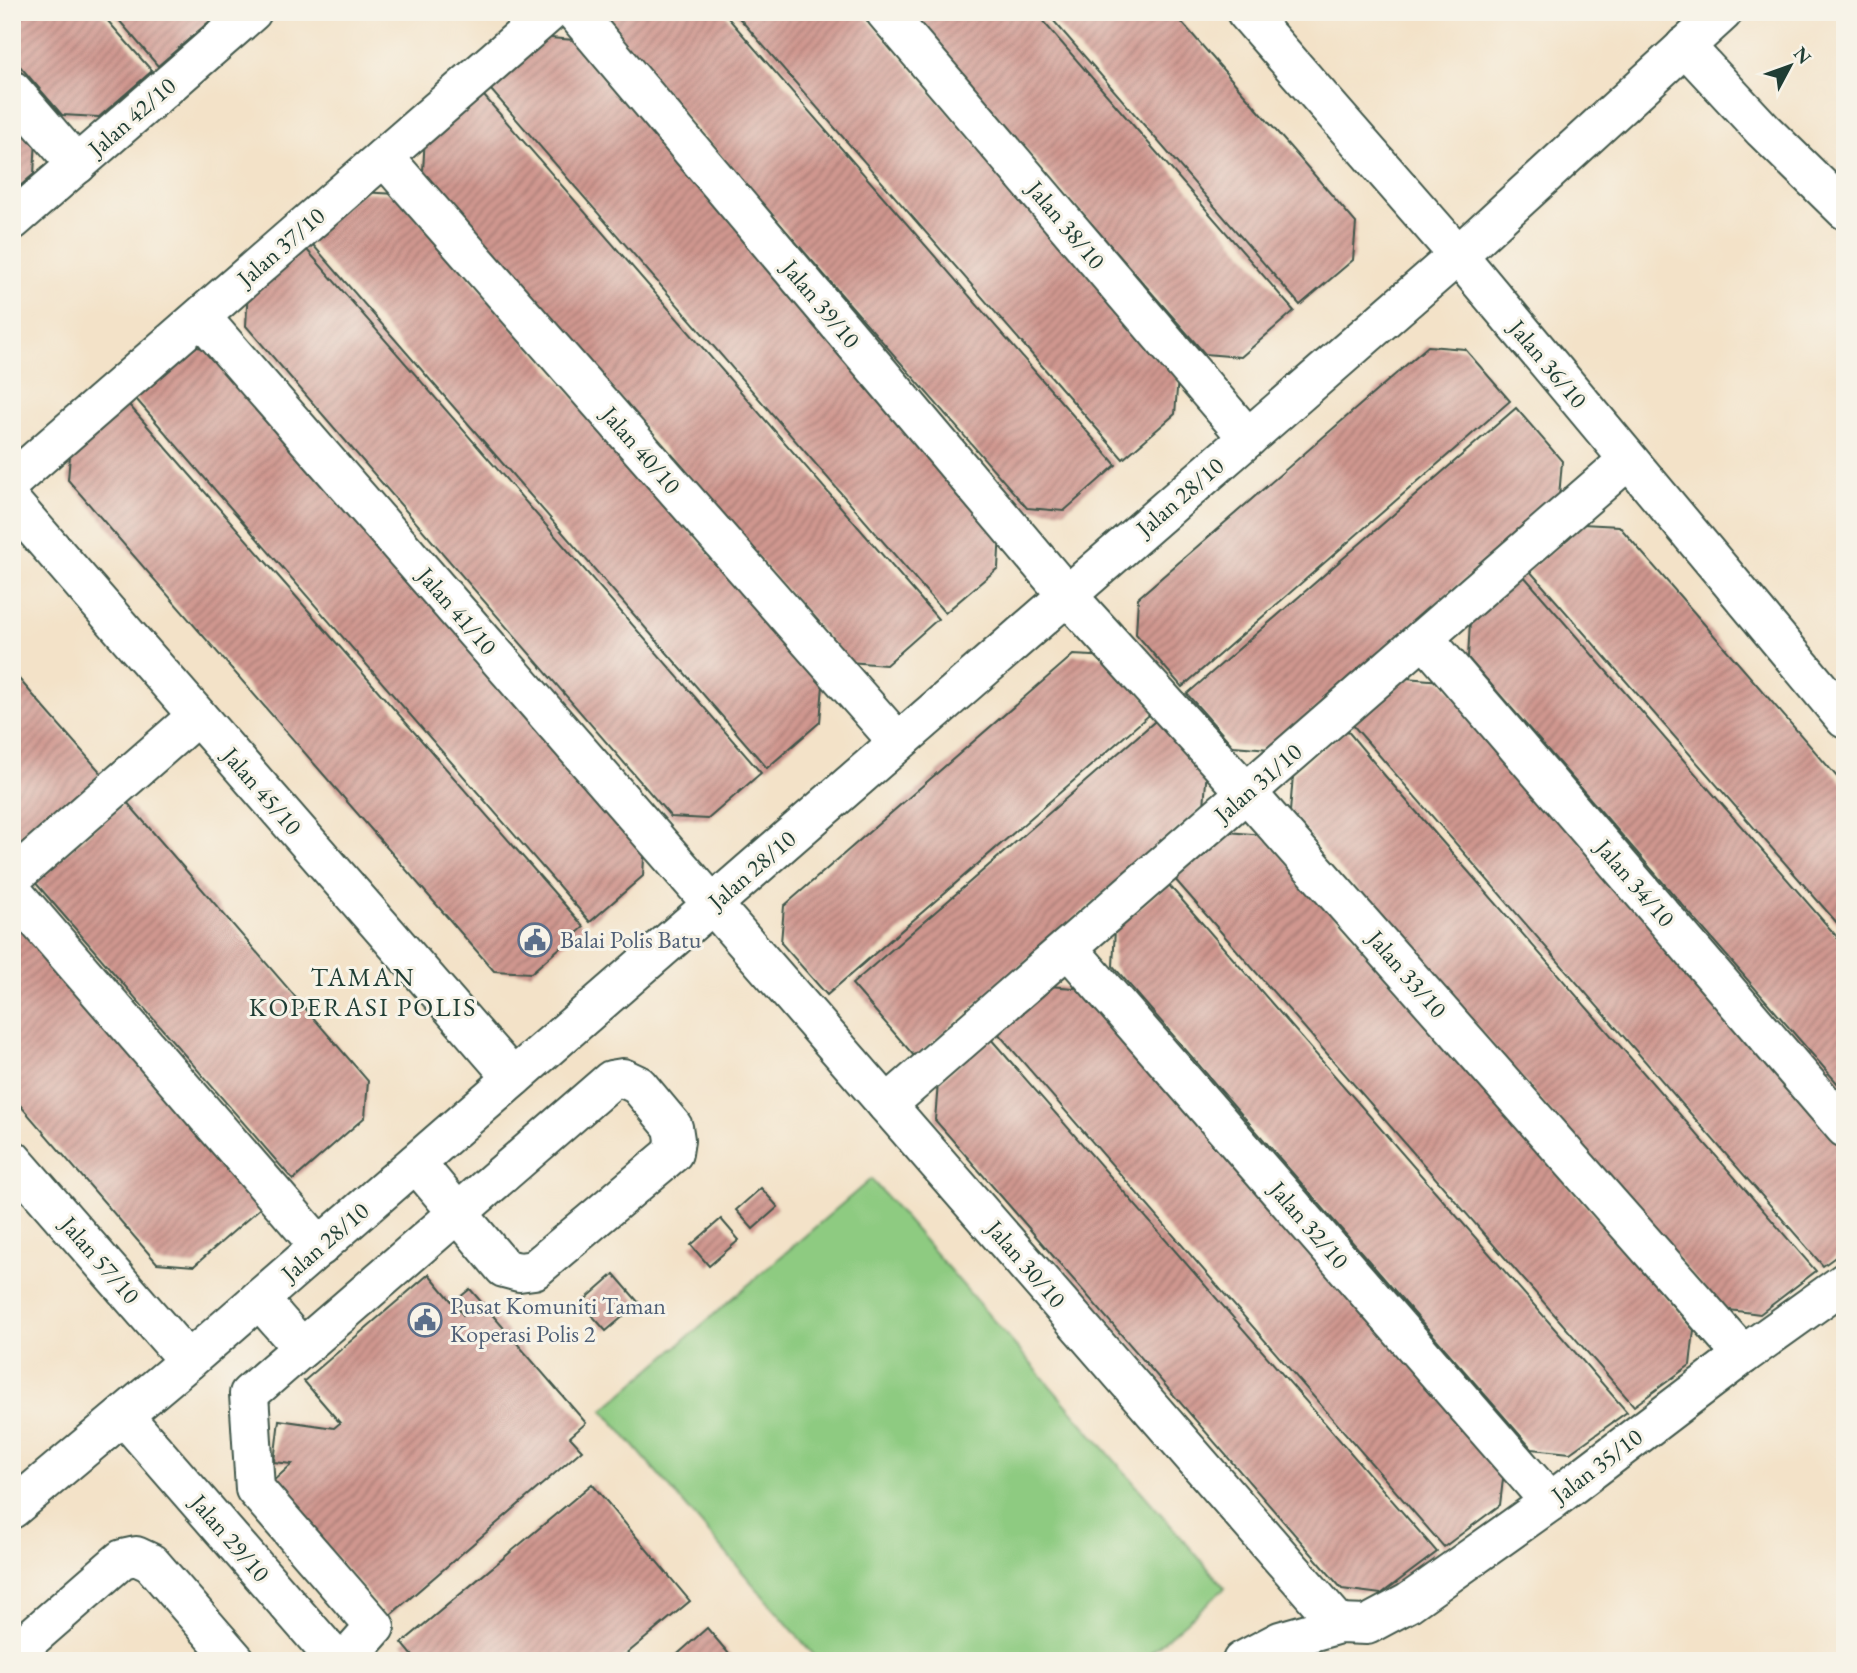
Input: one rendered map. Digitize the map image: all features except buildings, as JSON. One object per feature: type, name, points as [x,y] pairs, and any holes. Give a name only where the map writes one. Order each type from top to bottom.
[{"type":"street","name":"Jalan 42/10","points":[[12,221],[252,12]]},
{"type":"street","name":"Jalan 37/10","points":[[12,481],[550,12]]},
{"type":"street","name":"Jalan 39/10","points":[[575,12],[1068,595]]},
{"type":"street","name":"Jalan 38/10","points":[[885,12],[1248,438]]},
{"type":"street","name":"Jalan 36/10","points":[[1246,12],[1458,255],[1845,719]]},
{"type":"street","name":"Jalan 28/10","points":[[17,1494],[124,1416],[320,1247],[1458,255],[1723,12]]},
{"type":"street","points":[[1685,46],[1763,130],[1845,210]]},
{"type":"street","points":[[12,90],[77,165]]},
{"type":"street","name":"Jalan 40/10","points":[[384,157],[898,742]]},
{"type":"street","name":"Jalan 41/10","points":[[201,317],[713,904]]},
{"type":"street","name":"Jalan 31/10","points":[[887,1105],[1628,460]]},
{"type":"street","name":"Jalan 45/10","points":[[12,503],[513,1078]]},
{"type":"street","name":"Jalan 33/10","points":[[1068,595],[1247,793],[1743,1355]]},
{"type":"street","name":"Jalan 34/10","points":[[1424,638],[1845,1128]]},
{"type":"street","points":[[12,878],[197,716]]},
{"type":"street","points":[[12,891],[320,1247]]},
{"type":"street","name":"Jalan 30/10","points":[[713,904],[1339,1624]]},
{"type":"street","name":"Jalan 32/10","points":[[1068,948],[1550,1502]]},
{"type":"street","points":[[345,1661],[375,1627],[255,1489],[248,1394],[457,1212],[611,1080],[623,1078],[638,1084],[673,1127],[675,1140],[673,1153],[534,1270],[519,1272],[504,1268],[457,1212],[416,1163]]},
{"type":"street","name":"Jalan 57/10","points":[[12,1159],[188,1361]]},
{"type":"street","name":"Jalan 35/10","points":[[1242,1661],[1280,1641],[1339,1624],[1367,1625],[1408,1602],[1550,1502],[1743,1355],[1845,1282]]},
{"type":"street","points":[[260,1299],[302,1348]]},
{"type":"street","name":"Jalan 29/10","points":[[124,1416],[337,1661]]},
{"type":"street","points":[[12,1655],[122,1559],[136,1556],[151,1563],[236,1661]]},
{"type":"green space","points":[[871,1179],[1225,1588],[1141,1661],[819,1661],[603,1410]]},
{"type":"place","name":"Balai Polis Batu","points":[[535,940]]},
{"type":"place","name":"Pusat Komuniti Taman Koperasi Polis 2","points":[[425,1320]]},
{"type":"district","name":"TAMAN KOPERASI POLIS","points":[[363,992]]}]
